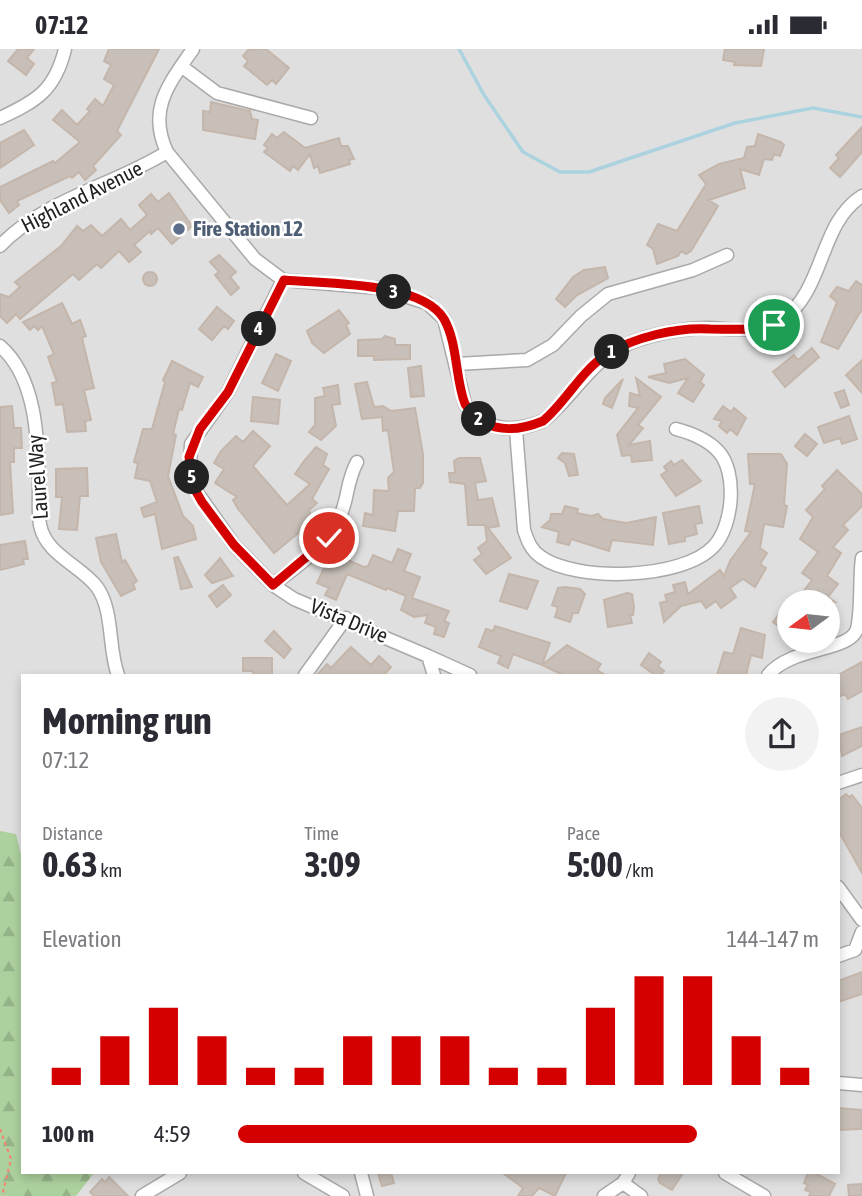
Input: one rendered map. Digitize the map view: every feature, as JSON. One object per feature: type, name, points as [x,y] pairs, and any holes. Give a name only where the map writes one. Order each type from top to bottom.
[{"type":"street","points":[[0,118],[31,102],[52,84],[65,49]]},
{"type":"street","points":[[193,49],[162,96],[158,119],[161,138],[167,152],[255,258],[284,280],[379,288],[406,294],[427,303],[444,319],[457,364],[461,394],[472,414],[486,425],[516,430],[543,421],[605,355],[632,342],[675,332],[758,328],[780,321],[814,278],[841,216],[862,196]]},
{"type":"street","points":[[181,66],[217,93],[311,118]]},
{"type":"street","name":"Highland Avenue","points":[[0,246],[15,230],[167,152]]},
{"type":"street","points":[[457,364],[527,360],[554,345],[581,316],[608,294],[693,270],[727,255]]},
{"type":"street","name":"Vista Drive","points":[[284,280],[228,392],[200,429],[189,457],[194,488],[234,545],[273,585],[294,599],[346,618],[468,674]]},
{"type":"street","name":"Laurel Way","points":[[0,346],[11,356],[28,395],[38,458],[40,526],[52,547],[97,587],[106,611],[118,674]]},
{"type":"street","points":[[516,430],[524,530],[529,546],[541,558],[562,566],[621,574],[646,572],[692,561],[715,546],[726,520],[731,485],[727,467],[719,451],[696,435],[676,429]]},
{"type":"street","points":[[273,585],[329,538],[342,513],[347,483],[357,462]]},
{"type":"street","points":[[769,674],[786,659],[804,652],[839,645],[854,635],[858,620],[862,558]]},
{"type":"street","points":[[306,674],[346,618]]},
{"type":"street","points":[[428,656],[434,674]]},
{"type":"street","points":[[840,782],[862,775]]},
{"type":"street","points":[[840,890],[862,920]]},
{"type":"street","points":[[840,955],[855,950],[862,932]]},
{"type":"street","points":[[840,1083],[862,1085]]},
{"type":"street","points":[[142,1196],[178,1174]]},
{"type":"street","points":[[306,1174],[343,1196]]},
{"type":"street","points":[[361,1174],[367,1196]]},
{"type":"street","points":[[726,1174],[764,1196]]},
{"type":"street","points":[[604,1196],[626,1178],[641,1196]]},
{"type":"path","points":[[0,1129],[11,1159],[2,1196]]},
{"type":"shaded area","points":[[0,49],[862,49],[862,1196],[0,1196]]},
{"type":"green space","points":[[0,831],[16,834],[21,855],[21,1174],[93,1174],[76,1196],[0,1196]]},
{"type":"building","points":[[18,49],[34,49],[27,58],[34,64],[26,75],[8,61]]},
{"type":"building","points":[[109,49],[159,49],[117,131],[121,135],[93,166],[96,170],[85,180],[79,172],[72,178],[70,176],[17,201],[19,205],[9,213],[0,200],[0,187],[53,161],[55,163],[80,142],[53,120],[62,110],[77,125],[90,111],[87,109],[95,99],[103,106],[114,85],[104,79],[111,65],[104,61]]},
{"type":"building","points":[[249,49],[266,49],[289,68],[276,84],[272,80],[267,85],[244,66],[248,61],[243,56]]},
{"type":"building","points":[[725,49],[764,49],[761,66],[734,65],[735,62],[723,60]]},
{"type":"building","points":[[211,102],[250,111],[252,119],[258,120],[255,139],[203,130],[203,111],[210,112]]},
{"type":"building","points":[[862,127],[862,152],[840,177],[830,168],[839,158],[836,155]]},
{"type":"building","points":[[24,130],[34,145],[0,168],[0,143]]},
{"type":"building","points":[[284,132],[305,148],[339,138],[341,146],[348,146],[354,159],[349,160],[350,164],[320,173],[318,166],[314,168],[310,154],[298,170],[293,166],[290,171],[264,152],[268,148],[264,145],[272,134],[277,138]]},
{"type":"building","points":[[758,134],[784,145],[780,156],[774,154],[772,160],[764,159],[759,175],[740,169],[745,188],[709,200],[718,206],[691,251],[686,254],[681,251],[678,256],[657,264],[653,249],[647,245],[658,224],[677,231],[706,184],[699,175],[719,164],[744,158],[747,147],[755,146]]},
{"type":"building","points":[[169,193],[192,226],[172,244],[158,228],[151,234],[150,231],[134,245],[141,252],[129,262],[119,251],[101,268],[97,264],[79,280],[73,274],[20,319],[16,314],[7,323],[0,316],[0,294],[9,297],[20,287],[15,282],[61,246],[77,226],[83,231],[91,225],[102,236],[121,219],[130,230],[147,215],[139,205],[151,194],[158,202]]},
{"type":"building","points":[[219,255],[236,272],[230,277],[239,288],[231,295],[215,275],[219,272],[210,262]]},
{"type":"building","points":[[605,267],[608,278],[576,296],[565,307],[556,299],[573,277],[584,270]]},
{"type":"building","points":[[150,272],[155,274],[155,284],[150,286],[145,284],[143,279],[145,274]]},
{"type":"building","points":[[856,281],[862,285],[862,309],[838,349],[821,342],[837,302],[830,296],[837,287],[849,291]]},
{"type":"building","points":[[62,303],[72,324],[80,320],[86,336],[82,338],[94,388],[84,390],[91,420],[85,421],[86,431],[67,432],[63,404],[56,405],[52,383],[57,382],[48,357],[54,354],[42,326],[38,330],[34,326],[30,330],[23,322]]},
{"type":"building","points":[[217,307],[234,321],[228,329],[224,326],[212,340],[199,329]]},
{"type":"building","points":[[339,310],[349,323],[346,325],[350,334],[324,353],[312,343],[307,331]]},
{"type":"building","points":[[385,336],[395,339],[395,345],[410,345],[410,359],[374,360],[374,356],[358,356],[358,340],[382,339]]},
{"type":"building","points":[[812,348],[819,357],[785,387],[773,372],[794,355],[798,360]]},
{"type":"building","points":[[276,354],[291,361],[278,391],[262,383]]},
{"type":"building","points":[[685,359],[704,375],[700,382],[704,385],[693,402],[678,393],[688,378],[669,383],[648,377],[666,373],[664,364]]},
{"type":"building","points":[[862,360],[862,393],[846,375]]},
{"type":"building","points":[[172,361],[203,377],[198,387],[190,383],[182,410],[179,409],[168,476],[183,516],[193,526],[196,539],[162,549],[155,514],[144,517],[141,508],[157,502],[150,481],[135,478],[138,463],[134,462],[143,429],[152,429],[165,382],[163,380]]},
{"type":"building","points":[[421,366],[424,396],[411,397],[408,368]]},
{"type":"building","points":[[636,378],[661,397],[638,425],[643,428],[629,445],[650,441],[652,460],[632,462],[631,455],[622,456],[617,435],[638,408],[629,406],[630,393],[640,396]]},
{"type":"building","points":[[623,379],[612,408],[603,404],[605,398]]},
{"type":"building","points":[[367,382],[374,407],[383,406],[391,411],[415,408],[423,454],[423,483],[420,488],[415,488],[414,511],[398,511],[395,531],[363,526],[365,513],[373,515],[374,490],[389,491],[388,478],[394,472],[388,430],[383,431],[382,417],[362,419],[355,384]]},
{"type":"building","points":[[338,385],[340,404],[332,405],[336,426],[321,440],[309,432],[315,425],[315,398],[325,396],[323,388]]},
{"type":"building","points":[[844,390],[849,405],[841,408],[835,393]]},
{"type":"building","points":[[253,397],[280,400],[278,424],[251,421]]},
{"type":"building","points":[[12,406],[14,428],[21,428],[22,448],[14,448],[14,462],[10,462],[13,513],[0,515],[0,407]]},
{"type":"building","points":[[723,406],[731,412],[734,408],[746,418],[737,435],[730,429],[727,433],[719,426],[722,421],[714,419]]},
{"type":"building","points":[[849,416],[857,439],[842,444],[840,438],[824,443],[818,427]]},
{"type":"building","points":[[253,431],[270,446],[253,466],[287,505],[310,484],[295,474],[304,461],[316,447],[327,454],[323,465],[329,469],[312,499],[317,503],[309,510],[313,521],[274,553],[238,509],[233,500],[237,497],[215,483],[224,469],[214,463],[221,451],[236,436],[243,442]]},
{"type":"building","points":[[805,434],[817,444],[807,456],[795,446]]},
{"type":"building","points":[[562,453],[574,454],[578,475],[569,476],[565,463],[558,458]]},
{"type":"building","points":[[748,454],[781,454],[787,464],[784,505],[787,506],[783,527],[764,524],[760,548],[767,553],[760,564],[766,568],[755,587],[743,579],[730,588],[736,597],[721,608],[716,601],[706,608],[701,601],[681,606],[664,622],[660,603],[667,601],[665,595],[675,592],[673,585],[685,582],[688,594],[720,570],[724,576],[730,561],[751,532],[745,531],[755,484],[750,484]]},
{"type":"building","points":[[459,458],[480,458],[486,481],[475,483],[478,500],[492,498],[499,526],[488,528],[511,558],[486,574],[474,560],[482,554],[478,548],[487,541],[485,525],[468,525],[465,484],[450,482],[449,473],[455,473],[454,461]]},
{"type":"building","points":[[682,460],[701,481],[676,496],[661,475],[667,471],[664,467],[671,461],[674,465]]},
{"type":"building","points":[[87,468],[88,496],[80,496],[77,530],[59,529],[62,497],[56,497],[56,469]]},
{"type":"building","points":[[837,470],[862,494],[862,506],[843,525],[848,530],[833,547],[841,553],[827,576],[838,584],[833,590],[804,590],[812,580],[802,573],[818,552],[800,539],[813,517],[806,510],[825,489],[822,486]]},
{"type":"building","points":[[565,506],[578,509],[577,513],[592,516],[598,514],[603,519],[626,523],[656,517],[653,545],[612,540],[609,551],[571,539],[569,545],[557,542],[559,532],[542,527],[550,520],[551,514],[562,514]]},
{"type":"building","points":[[699,506],[702,523],[695,524],[697,534],[685,537],[685,541],[669,544],[663,513]]},
{"type":"building","points":[[116,534],[122,562],[125,560],[137,581],[133,584],[135,589],[121,596],[101,562],[96,538]]},
{"type":"building","points":[[25,541],[28,559],[23,559],[24,564],[0,570],[0,545]]},
{"type":"building","points":[[398,549],[411,554],[404,571],[420,577],[412,598],[449,611],[444,621],[449,623],[444,637],[434,634],[436,627],[425,623],[428,615],[414,617],[401,610],[406,596],[347,574],[336,600],[325,595],[329,588],[317,583],[331,553],[364,567],[368,566],[373,555],[392,563]]},
{"type":"building","points":[[178,557],[192,587],[181,589],[174,558]]},
{"type":"building","points":[[220,558],[233,576],[212,583],[205,575]]},
{"type":"building","points":[[509,574],[538,581],[527,609],[500,601]]},
{"type":"building","points":[[223,585],[231,595],[217,607],[209,596]]},
{"type":"building","points":[[558,588],[580,589],[585,594],[578,613],[573,613],[570,622],[555,617],[558,607],[552,605]]},
{"type":"building","points":[[632,594],[632,623],[608,627],[604,600]]},
{"type":"building","points":[[495,626],[550,643],[542,665],[513,654],[508,668],[498,663],[501,656],[479,647],[486,629],[493,631]]},
{"type":"building","points":[[741,628],[765,635],[762,658],[751,655],[746,674],[717,674],[724,652],[733,654]]},
{"type":"building","points":[[274,631],[291,649],[284,658],[265,641]]},
{"type":"building","points":[[567,645],[601,664],[597,670],[603,674],[561,674],[542,665]]},
{"type":"building","points":[[351,647],[371,665],[379,656],[391,667],[385,674],[318,674],[327,664],[331,668]]},
{"type":"building","points":[[649,653],[661,662],[658,666],[664,671],[654,674],[641,665]]},
{"type":"building","points":[[243,658],[272,658],[272,674],[243,671]]},
{"type":"building","points":[[862,662],[862,691],[848,699],[845,694],[840,696],[840,674]]},
{"type":"building","points":[[862,727],[862,746],[842,756],[840,735]]},
{"type":"building","points":[[846,794],[849,797],[852,795],[862,808],[862,873],[840,834],[840,798]]},
{"type":"building","points":[[862,972],[862,994],[840,1001],[840,980]]},
{"type":"building","points":[[840,1108],[862,1110],[861,1129],[840,1130]]},
{"type":"building","points":[[378,1174],[391,1174],[394,1183],[382,1186]]},
{"type":"building","points":[[504,1174],[566,1174],[555,1196],[539,1188],[532,1196],[518,1196],[523,1188]]},
{"type":"building","points":[[660,1174],[682,1174],[672,1190],[658,1179]]},
{"type":"building","points":[[808,1174],[817,1174],[835,1184],[829,1196],[809,1196],[811,1192],[805,1190],[808,1185],[804,1183]]},
{"type":"building","points":[[109,1177],[128,1196],[94,1196],[90,1192],[102,1179],[105,1182]]},
{"type":"building","points":[[862,1184],[862,1196],[849,1196],[848,1185]]},
{"type":"waterway","points":[[459,49],[484,95],[523,152],[560,172],[589,172],[735,123],[813,108],[862,117]]},
{"type":"place","name":"Fire Station 12","points":[[179,229]]},
{"type":"route","points":[[329,538],[273,585],[234,545],[202,502],[194,488],[190,468],[191,444],[228,392],[284,280],[379,288],[406,294],[427,303],[444,319],[465,404],[472,414],[486,425],[504,429],[516,430],[543,421],[605,355],[632,342],[707,328],[731,330],[774,325]]}]
